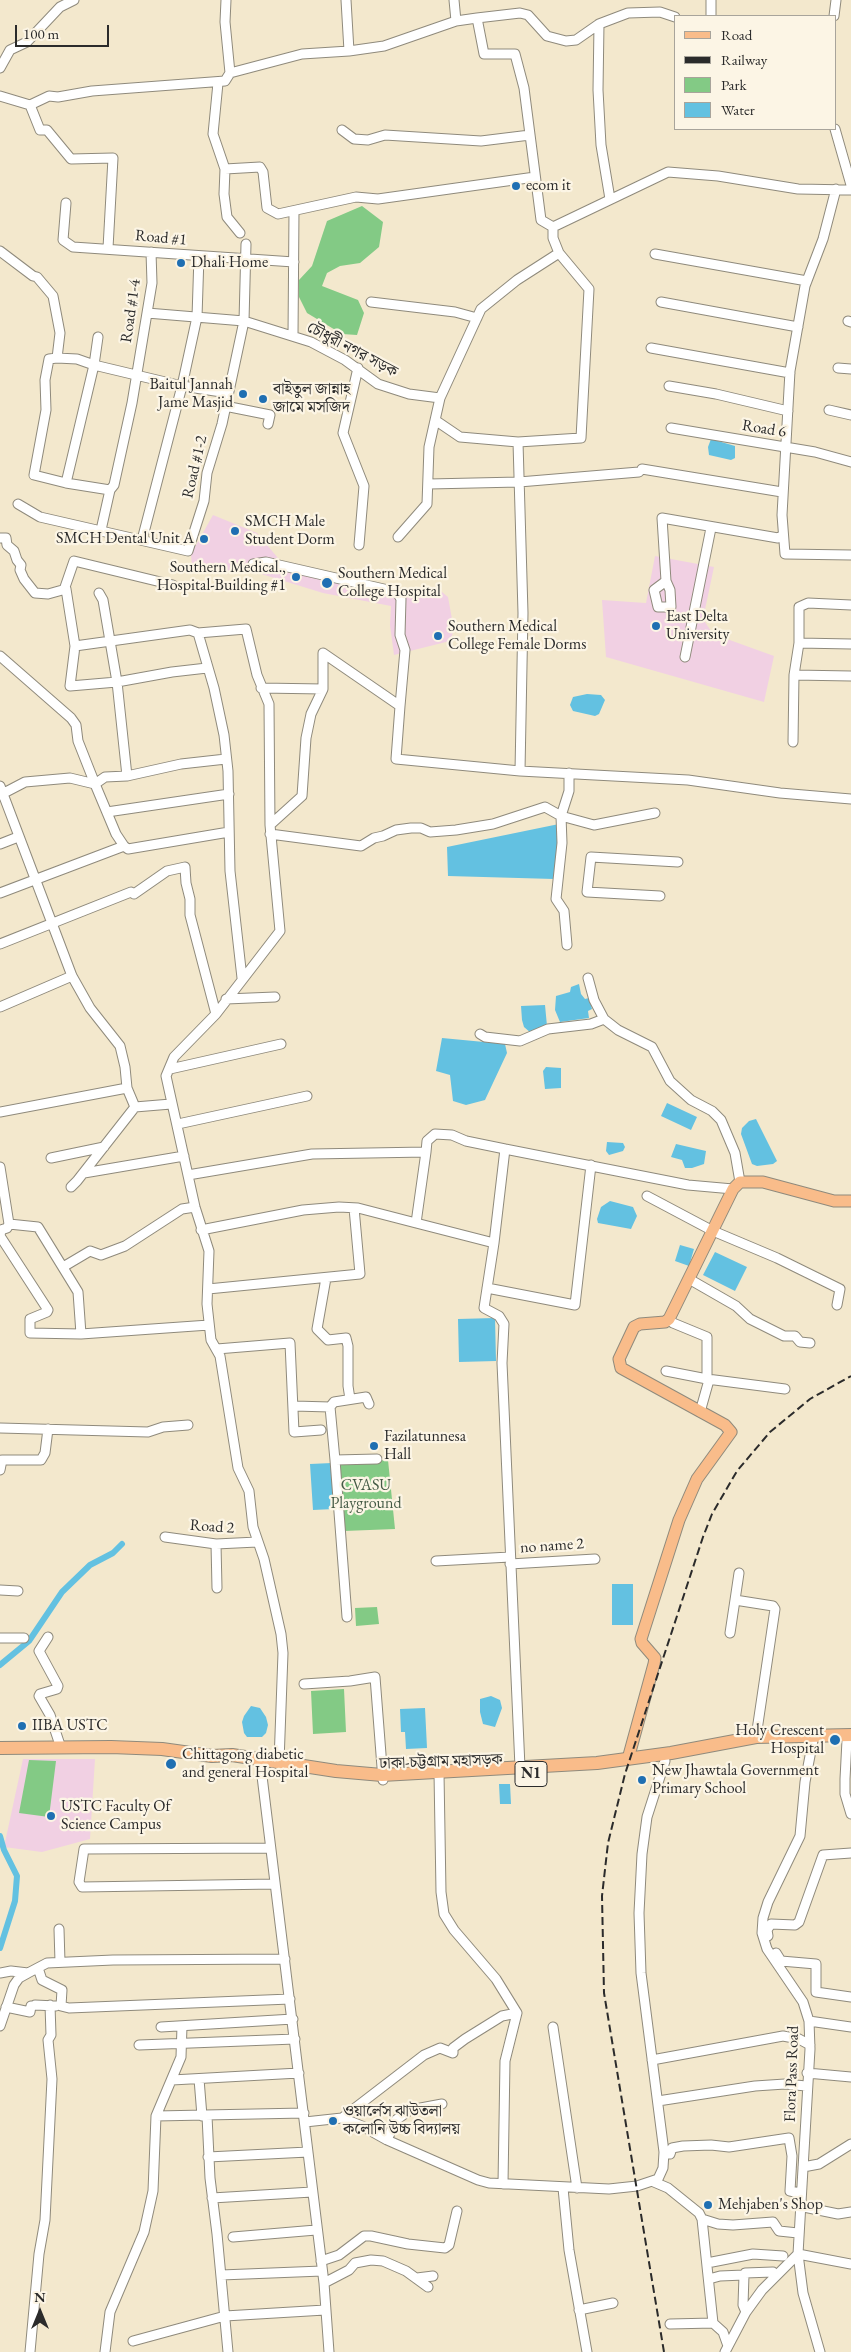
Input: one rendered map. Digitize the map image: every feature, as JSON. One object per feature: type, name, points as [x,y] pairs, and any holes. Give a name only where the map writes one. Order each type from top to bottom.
[{"type":"highway","name":"ঢাকা-চট্টগ্রাম মহাসড়ক","points":[[439,1776],[628,1759],[756,1737],[850,1739]]},
{"type":"highway","name":"ঢাকা-চট্টগ্রাম মহাসড়ক","points":[[212,1756],[228,1762],[261,1768],[382,1777],[573,1772],[665,1761],[762,1743],[813,1738]]},
{"type":"highway","name":"ঢাকা-চট্টগ্রাম মহাসড়ক","points":[[0,1748],[140,1747],[212,1756],[232,1756],[382,1777]]},
{"type":"main road","points":[[628,1759],[655,1658],[642,1643],[641,1639],[679,1520],[697,1479],[731,1432],[725,1425],[621,1368],[619,1359],[634,1327],[640,1324],[665,1322],[669,1319],[736,1185],[763,1182],[834,1201],[851,1201]]},
{"type":"street","points":[[0,68],[10,50],[27,42],[60,7],[74,0]]},
{"type":"street","points":[[0,96],[30,105],[49,96],[58,97],[92,91],[226,81],[230,73],[225,22],[226,0]]},
{"type":"street","points":[[346,0],[349,51]]},
{"type":"street","points":[[454,0],[456,21]]},
{"type":"street","points":[[711,0],[712,15]]},
{"type":"street","points":[[834,15],[836,0]]},
{"type":"street","points":[[230,73],[302,54],[349,51],[384,46],[456,21],[478,18],[520,13],[528,15],[547,36],[566,41],[576,40],[598,24],[628,13],[660,12],[674,16]]},
{"type":"street","points":[[478,18],[484,54],[515,54],[524,88],[540,220],[553,227]]},
{"type":"street","points":[[598,24],[598,90],[601,145],[610,199]]},
{"type":"street","points":[[218,83],[212,134],[225,169],[224,194],[227,217],[240,233]]},
{"type":"street","points":[[30,105],[40,130],[47,130],[71,159],[113,158],[108,248]]},
{"type":"street","points":[[342,130],[354,140],[368,140],[385,135],[481,141],[530,135]]},
{"type":"street","points":[[835,130],[851,185]]},
{"type":"street","points":[[225,169],[260,167],[263,172],[267,208],[278,214],[356,197],[378,199],[535,177]]},
{"type":"street","points":[[553,227],[668,172],[718,176],[798,189],[851,190]]},
{"type":"street","points":[[836,189],[823,239],[807,281],[790,373],[782,492],[783,535],[785,554],[851,555]]},
{"type":"street","name":"Road #1","points":[[66,203],[64,240],[73,247],[294,262]]},
{"type":"street","points":[[293,336],[294,211]]},
{"type":"street","points":[[435,420],[460,437],[518,442],[581,438],[589,289],[559,253],[553,238],[553,227]]},
{"type":"street","points":[[244,321],[246,244]]},
{"type":"street","points":[[0,250],[33,276],[37,277],[53,296],[60,333],[57,358]]},
{"type":"street","name":"Road #1-4","points":[[101,530],[110,490],[114,485],[147,313],[152,283],[151,252]]},
{"type":"street","points":[[398,537],[427,504],[429,447],[440,398],[481,308],[517,280],[559,253]]},
{"type":"street","points":[[655,254],[807,281]]},
{"type":"street","points":[[18,504],[40,517],[142,540],[182,386],[197,317],[199,256]]},
{"type":"street","points":[[371,302],[456,312],[477,318]]},
{"type":"street","points":[[661,302],[798,327]]},
{"type":"street","name":"চৌধুরী নগর সড়ক","points":[[147,313],[244,321],[310,342],[358,368],[378,384],[409,394],[440,398]]},
{"type":"street","name":"Road #1-2","points":[[142,540],[188,551],[204,501],[207,472],[225,406],[244,321]]},
{"type":"street","points":[[66,482],[94,365],[98,337]]},
{"type":"street","points":[[650,348],[790,373]]},
{"type":"street","points":[[110,490],[34,475],[46,410],[45,380],[49,359],[77,359],[94,365],[136,373],[182,386],[228,393]]},
{"type":"street","points":[[358,368],[343,433],[364,486],[359,545]]},
{"type":"street","points":[[838,368],[851,369]]},
{"type":"street","points":[[669,386],[716,394],[788,411]]},
{"type":"street","points":[[225,406],[270,415],[268,424]]},
{"type":"street","points":[[829,410],[851,415]]},
{"type":"street","name":"Road 6","points":[[671,428],[815,452],[851,462]]},
{"type":"street","points":[[518,442],[523,613],[520,770]]},
{"type":"street","points":[[429,484],[519,482],[641,470],[782,492]]},
{"type":"street","points":[[666,581],[662,518],[711,528],[778,538],[783,535]]},
{"type":"street","points":[[685,657],[711,528]]},
{"type":"street","points":[[0,538],[6,538],[7,545],[14,551],[21,565],[20,570],[24,579],[35,593],[48,594],[64,590]]},
{"type":"street","points":[[64,590],[74,561],[174,585]]},
{"type":"street","points":[[253,564],[266,562],[397,592],[401,600],[400,635],[405,650],[396,759],[520,770],[688,780],[780,793],[851,799]]},
{"type":"street","points":[[64,590],[66,589],[75,646],[70,686],[117,682],[207,668]]},
{"type":"street","points":[[99,593],[103,600],[117,682],[126,776]]},
{"type":"street","points":[[793,742],[794,675],[799,643],[800,607],[803,604],[851,605]]},
{"type":"street","points":[[75,646],[190,630],[198,633],[246,629],[261,688],[269,704],[270,829],[280,930],[216,1014],[174,1057],[166,1076],[200,1230],[209,1251],[207,1304],[211,1340],[217,1349],[238,1468],[249,1491],[253,1527],[264,1559],[281,1634],[284,1653],[279,1762]]},
{"type":"street","points":[[198,633],[214,688],[224,735],[229,794],[230,871],[242,978]]},
{"type":"street","points":[[799,643],[851,644]]},
{"type":"street","points":[[270,829],[302,796],[306,738],[311,714],[323,688],[323,653],[400,706]]},
{"type":"street","points":[[0,656],[71,718],[76,726],[78,741],[95,784],[124,846],[128,849],[229,832]]},
{"type":"street","points":[[794,675],[851,676]]},
{"type":"street","points":[[261,688],[323,688]]},
{"type":"street","points":[[135,1107],[127,1088],[120,1046],[90,1008],[72,976],[1,792],[25,782],[70,778],[95,784],[105,777],[126,776],[181,764],[226,759]]},
{"type":"street","points":[[567,944],[564,911],[556,899],[562,843],[561,816],[569,791],[569,773]]},
{"type":"street","points":[[107,812],[229,794]]},
{"type":"street","points":[[270,829],[361,846],[374,838],[401,829],[421,828],[430,832],[456,830],[493,824],[545,807],[561,816],[594,825],[655,813]]},
{"type":"street","points":[[0,844],[18,837]]},
{"type":"street","points":[[0,893],[124,846]]},
{"type":"street","points":[[660,896],[587,892],[591,857],[678,862]]},
{"type":"street","points":[[0,944],[131,892],[134,894],[167,871],[185,866],[186,883],[190,899],[190,915],[216,1014]]},
{"type":"street","points":[[0,1007],[72,976]]},
{"type":"street","points":[[416,1223],[427,1141],[435,1134],[452,1135],[466,1141],[688,1185],[736,1185],[735,1153],[721,1120],[712,1111],[691,1100],[670,1081],[652,1047],[618,1030],[604,1019],[594,1000],[588,978]]},
{"type":"street","points":[[226,999],[275,997]]},
{"type":"street","points":[[480,1034],[485,1037],[520,1041],[548,1029],[591,1024],[604,1019]]},
{"type":"street","points":[[170,1069],[281,1044]]},
{"type":"street","points":[[0,1112],[127,1088]]},
{"type":"street","points":[[178,1124],[307,1096]]},
{"type":"street","points":[[71,1187],[135,1107],[171,1104]]},
{"type":"street","points":[[51,1158],[104,1147]]},
{"type":"street","points":[[504,1148],[494,1243],[484,1308],[498,1316],[504,1324],[502,1363],[520,1768]]},
{"type":"street","points":[[188,1176],[312,1154],[426,1152]]},
{"type":"street","points":[[84,1173],[184,1156]]},
{"type":"street","points":[[487,1288],[575,1305],[591,1165]]},
{"type":"street","points":[[0,1166],[3,1199],[9,1224]]},
{"type":"street","points":[[647,1196],[713,1231],[777,1258],[840,1290],[837,1305]]},
{"type":"street","points":[[63,1267],[90,1251],[100,1254],[126,1246],[182,1209],[195,1207]]},
{"type":"street","points":[[200,1230],[302,1210],[354,1208],[494,1243]]},
{"type":"street","points":[[208,1289],[326,1278],[352,1273],[360,1274],[354,1208]]},
{"type":"street","points":[[9,1224],[38,1227],[78,1292],[81,1334]]},
{"type":"street","points":[[9,1224],[7,1228],[1,1230],[0,1236],[48,1310],[30,1319],[30,1334],[81,1334],[209,1324]]},
{"type":"street","points":[[326,1278],[317,1329],[328,1340],[346,1338],[350,1399]]},
{"type":"street","points":[[689,1279],[736,1306],[750,1320],[784,1336],[795,1336],[800,1342],[810,1343]]},
{"type":"street","points":[[669,1319],[673,1323],[707,1337],[708,1380],[700,1412]]},
{"type":"street","points":[[217,1349],[290,1342],[294,1432],[321,1430]]},
{"type":"street","points":[[666,1371],[708,1380],[785,1389]]},
{"type":"street","points":[[347,1617],[330,1407],[334,1402],[366,1397],[369,1404]]},
{"type":"street","points":[[294,1406],[330,1407]]},
{"type":"street","points":[[0,1428],[148,1432],[162,1427],[188,1425]]},
{"type":"street","points":[[0,1470],[2,1460],[41,1460],[45,1453],[48,1428]]},
{"type":"street","points":[[335,1460],[377,1459]]},
{"type":"street","name":"Road 2","points":[[165,1537],[216,1544],[257,1542]]},
{"type":"street","points":[[216,1544],[217,1588]]},
{"type":"street","name":"no name 2","points":[[436,1561],[595,1559]]},
{"type":"street","points":[[730,1633],[739,1573]]},
{"type":"street","points":[[0,1590],[18,1591]]},
{"type":"street","points":[[736,1600],[773,1606],[775,1609],[756,1737]]},
{"type":"street","points":[[48,1637],[39,1651],[58,1686],[57,1689],[40,1694],[39,1696],[50,1715],[61,1748]]},
{"type":"street","points":[[0,1638],[24,1638]]},
{"type":"street","points":[[304,1684],[350,1681],[375,1677],[382,1777]]},
{"type":"street","name":"Flora Pass Road","points":[[813,1738],[805,1782],[800,1836],[768,1902],[763,1918],[762,1933],[767,1949],[803,2002],[810,2021],[798,2254],[803,2293],[820,2352]]},
{"type":"street","points":[[850,1739],[844,1779],[845,1794],[851,1814]]},
{"type":"street","points":[[156,2116],[342,2118],[478,2180],[503,2184],[609,2189],[654,2182],[660,2177],[664,2154],[641,1974],[639,1912],[646,1816],[665,1761]]},
{"type":"street","points":[[261,1768],[293,2019],[316,2230],[324,2283],[328,2352]]},
{"type":"street","points":[[439,1776],[441,1892],[444,1914],[454,1930],[496,1980],[517,2013],[505,2061],[503,2184]]},
{"type":"street","points":[[270,1848],[84,1849],[79,1882],[82,1887],[275,1884]]},
{"type":"street","points":[[851,1853],[823,1855],[799,1922],[795,1925],[774,1923],[769,1926],[768,1935],[779,1960],[814,1963],[816,1966],[816,1992],[851,1997]]},
{"type":"street","points":[[59,1929],[60,1962]]},
{"type":"street","points":[[0,2026],[14,1985],[19,1978],[47,1963],[285,1959]]},
{"type":"street","points":[[38,1968],[42,1980],[62,1990],[61,2006]]},
{"type":"street","points":[[0,1973],[11,1971],[28,1973]]},
{"type":"street","points":[[6,2007],[30,2012],[33,2006],[78,2008],[290,1999]]},
{"type":"street","points":[[30,2352],[39,2254],[45,2220],[52,2079],[48,2040],[51,2035],[50,2006]]},
{"type":"street","points":[[342,2118],[424,2055],[440,2048],[453,2053],[453,2048],[465,2039],[502,2016],[517,2013]]},
{"type":"street","points":[[161,2027],[293,2019]]},
{"type":"street","points":[[810,2021],[851,2027]]},
{"type":"street","points":[[105,2352],[110,2312],[144,2232],[153,2191],[156,2116],[182,2057],[182,2026]]},
{"type":"street","points":[[553,2027],[577,2188]]},
{"type":"street","points":[[652,2060],[784,2036],[799,2039],[810,2045]]},
{"type":"street","points":[[139,2045],[295,2039]]},
{"type":"street","points":[[172,2080],[299,2072]]},
{"type":"street","points":[[807,2073],[851,2077]]},
{"type":"street","points":[[199,2079],[205,2116],[228,2352]]},
{"type":"street","points":[[658,2100],[755,2086],[785,2084],[806,2086]]},
{"type":"street","points":[[387,2140],[396,2120],[410,2110],[442,2104]]},
{"type":"street","points":[[664,2154],[669,2154],[672,2148],[683,2146],[711,2145],[729,2147],[789,2138],[792,2156],[790,2191],[800,2193]]},
{"type":"street","points":[[803,2167],[819,2164],[851,2144]]},
{"type":"street","points":[[208,2157],[308,2152]]},
{"type":"street","points":[[654,2182],[668,2188],[700,2213],[713,2323],[723,2332],[727,2349]]},
{"type":"street","points":[[563,2188],[569,2250],[587,2352]]},
{"type":"street","points":[[212,2198],[312,2192]]},
{"type":"street","points":[[799,2206],[838,2214],[851,2212]]},
{"type":"street","points":[[321,2261],[339,2255],[364,2236],[445,2248],[449,2245],[457,2211]]},
{"type":"street","points":[[702,2219],[718,2224],[733,2225],[773,2222],[779,2231],[798,2233]]},
{"type":"street","points":[[233,2237],[316,2230]]},
{"type":"street","points":[[706,2264],[752,2254],[783,2256]]},
{"type":"street","points":[[727,2349],[746,2312],[762,2290],[798,2254],[851,2264]]},
{"type":"street","points":[[324,2283],[349,2270],[355,2263],[371,2260],[383,2261],[417,2278],[428,2287]]},
{"type":"street","points":[[221,2275],[322,2271]]},
{"type":"street","points":[[708,2279],[716,2279],[719,2276],[744,2275],[745,2273],[773,2272]]},
{"type":"street","points":[[744,2275],[743,2305],[746,2312]]},
{"type":"street","points":[[417,2278],[433,2276]]},
{"type":"street","points":[[579,2310],[613,2303]]},
{"type":"street","points":[[133,2341],[225,2316],[325,2310]]},
{"type":"street","points":[[670,2324],[713,2323]]},
{"type":"shaded area","name":"Southern Medical College Hospital","points":[[213,515],[257,533],[283,564],[346,580],[405,592],[417,587],[436,587],[448,597],[454,630],[450,641],[394,655],[390,625],[391,606],[323,593],[258,573],[196,571],[192,566],[191,554]]},
{"type":"shaded area","name":"East Delta University","points":[[655,556],[714,567],[703,619],[713,634],[774,656],[764,702],[606,657],[602,600],[646,603]]},
{"type":"shaded area","name":"USTC Faculty Of Science Campus","points":[[23,1759],[95,1759],[90,1839],[42,1852],[4,1847]]},
{"type":"green space","points":[[362,206],[383,222],[379,247],[360,263],[340,266],[327,273],[322,286],[358,300],[364,313],[357,335],[342,334],[307,313],[299,297],[299,280],[312,266],[327,221]]},
{"type":"green space","name":"CVASU Playground","points":[[388,1460],[395,1529],[344,1531],[337,1462]]},
{"type":"green space","points":[[377,1607],[379,1624],[356,1626],[355,1608]]},
{"type":"green space","points":[[344,1689],[346,1732],[313,1734],[311,1691]]},
{"type":"green space","points":[[29,1760],[56,1761],[49,1817],[19,1813]]},
{"type":"water","points":[[711,439],[735,446],[735,458],[731,460],[709,455],[708,447]]},
{"type":"water","points":[[587,694],[601,695],[605,700],[599,714],[595,716],[573,711],[570,705],[573,697]]},
{"type":"water","points":[[559,824],[554,879],[448,876],[447,847]]},
{"type":"water","points":[[579,984],[581,994],[585,999],[589,998],[592,1009],[588,1011],[589,1018],[560,1022],[555,1010],[556,996],[570,992],[571,987]]},
{"type":"water","points":[[545,1005],[547,1026],[531,1033],[524,1027],[521,1006]]},
{"type":"water","points":[[442,1038],[505,1044],[507,1053],[485,1100],[466,1105],[453,1101],[450,1075],[436,1071]]},
{"type":"water","points":[[546,1067],[561,1068],[561,1088],[545,1089],[543,1071]]},
{"type":"water","points":[[667,1103],[697,1117],[691,1130],[661,1116]]},
{"type":"water","points":[[756,1119],[777,1161],[773,1164],[757,1166],[752,1164],[741,1134],[742,1128],[749,1121]]},
{"type":"water","points":[[607,1142],[623,1143],[625,1147],[623,1151],[609,1155],[606,1151]]},
{"type":"water","points":[[676,1144],[706,1151],[704,1164],[685,1168],[682,1160],[671,1157]]},
{"type":"water","points":[[610,1201],[633,1207],[637,1216],[631,1229],[598,1223],[597,1219],[601,1207]]},
{"type":"water","points":[[680,1245],[694,1249],[689,1266],[675,1261]]},
{"type":"water","points":[[715,1252],[747,1267],[735,1291],[703,1275]]},
{"type":"water","points":[[495,1318],[496,1361],[459,1362],[458,1319]]},
{"type":"water","points":[[332,1463],[334,1509],[313,1510],[310,1464]]},
{"type":"water","points":[[612,1584],[633,1584],[633,1625],[612,1625]]},
{"type":"water","points":[[491,1696],[500,1700],[502,1708],[495,1727],[483,1724],[480,1712],[480,1699]]},
{"type":"water","points":[[251,1706],[260,1708],[266,1717],[268,1725],[266,1733],[262,1737],[247,1737],[244,1733],[242,1722]]},
{"type":"water","points":[[425,1708],[427,1748],[406,1749],[405,1732],[401,1732],[400,1709]]},
{"type":"water","points":[[499,1784],[510,1784],[511,1804],[500,1804]]},
{"type":"waterway","points":[[0,1665],[29,1641],[62,1592],[90,1565],[113,1553],[122,1544]]},
{"type":"waterway","points":[[0,1836],[4,1850],[17,1876],[15,1901],[0,1948]]},
{"type":"railway","points":[[664,2352],[604,1993],[602,1896],[608,1843],[625,1774],[712,1514],[737,1471],[770,1432],[810,1399],[851,1376]]},
{"type":"place","name":"ecom it","points":[[516,186]]},
{"type":"place","name":"Dhali Home","points":[[181,263]]},
{"type":"place","name":"Baitul Jannah Jame Masjid","points":[[243,394]]},
{"type":"place","name":"বাইতুল জান্নাহ জামে মসজিদ","points":[[263,399]]},
{"type":"place","name":"SMCH Male Student Dorm","points":[[235,531]]},
{"type":"place","name":"SMCH Dental Unit A","points":[[204,539]]},
{"type":"place","name":"Southern Medical., Hospital-Building #1","points":[[296,577]]},
{"type":"place","name":"Southern Medical College Hospital","points":[[327,583]]},
{"type":"place","name":"East Delta University","points":[[656,626]]},
{"type":"place","name":"Southern Medical College Female Dorms","points":[[438,636]]},
{"type":"place","name":"Fazilatunnesa Hall","points":[[374,1446]]},
{"type":"place","name":"IIBA USTC","points":[[22,1726]]},
{"type":"place","name":"Holy Crescent Hospital","points":[[835,1740]]},
{"type":"place","name":"Chittagong diabetic and general Hospital","points":[[171,1764]]},
{"type":"place","name":"New Jhawtala Government Primary School","points":[[642,1780]]},
{"type":"place","name":"USTC Faculty Of Science Campus","points":[[51,1816]]},
{"type":"place","name":"ওয়ার্লেস ঝাউতলা কলোনি উচ্চ বিদ্যালয়","points":[[333,2121]]},
{"type":"place","name":"Mehjaben's Shop","points":[[708,2205]]}]
